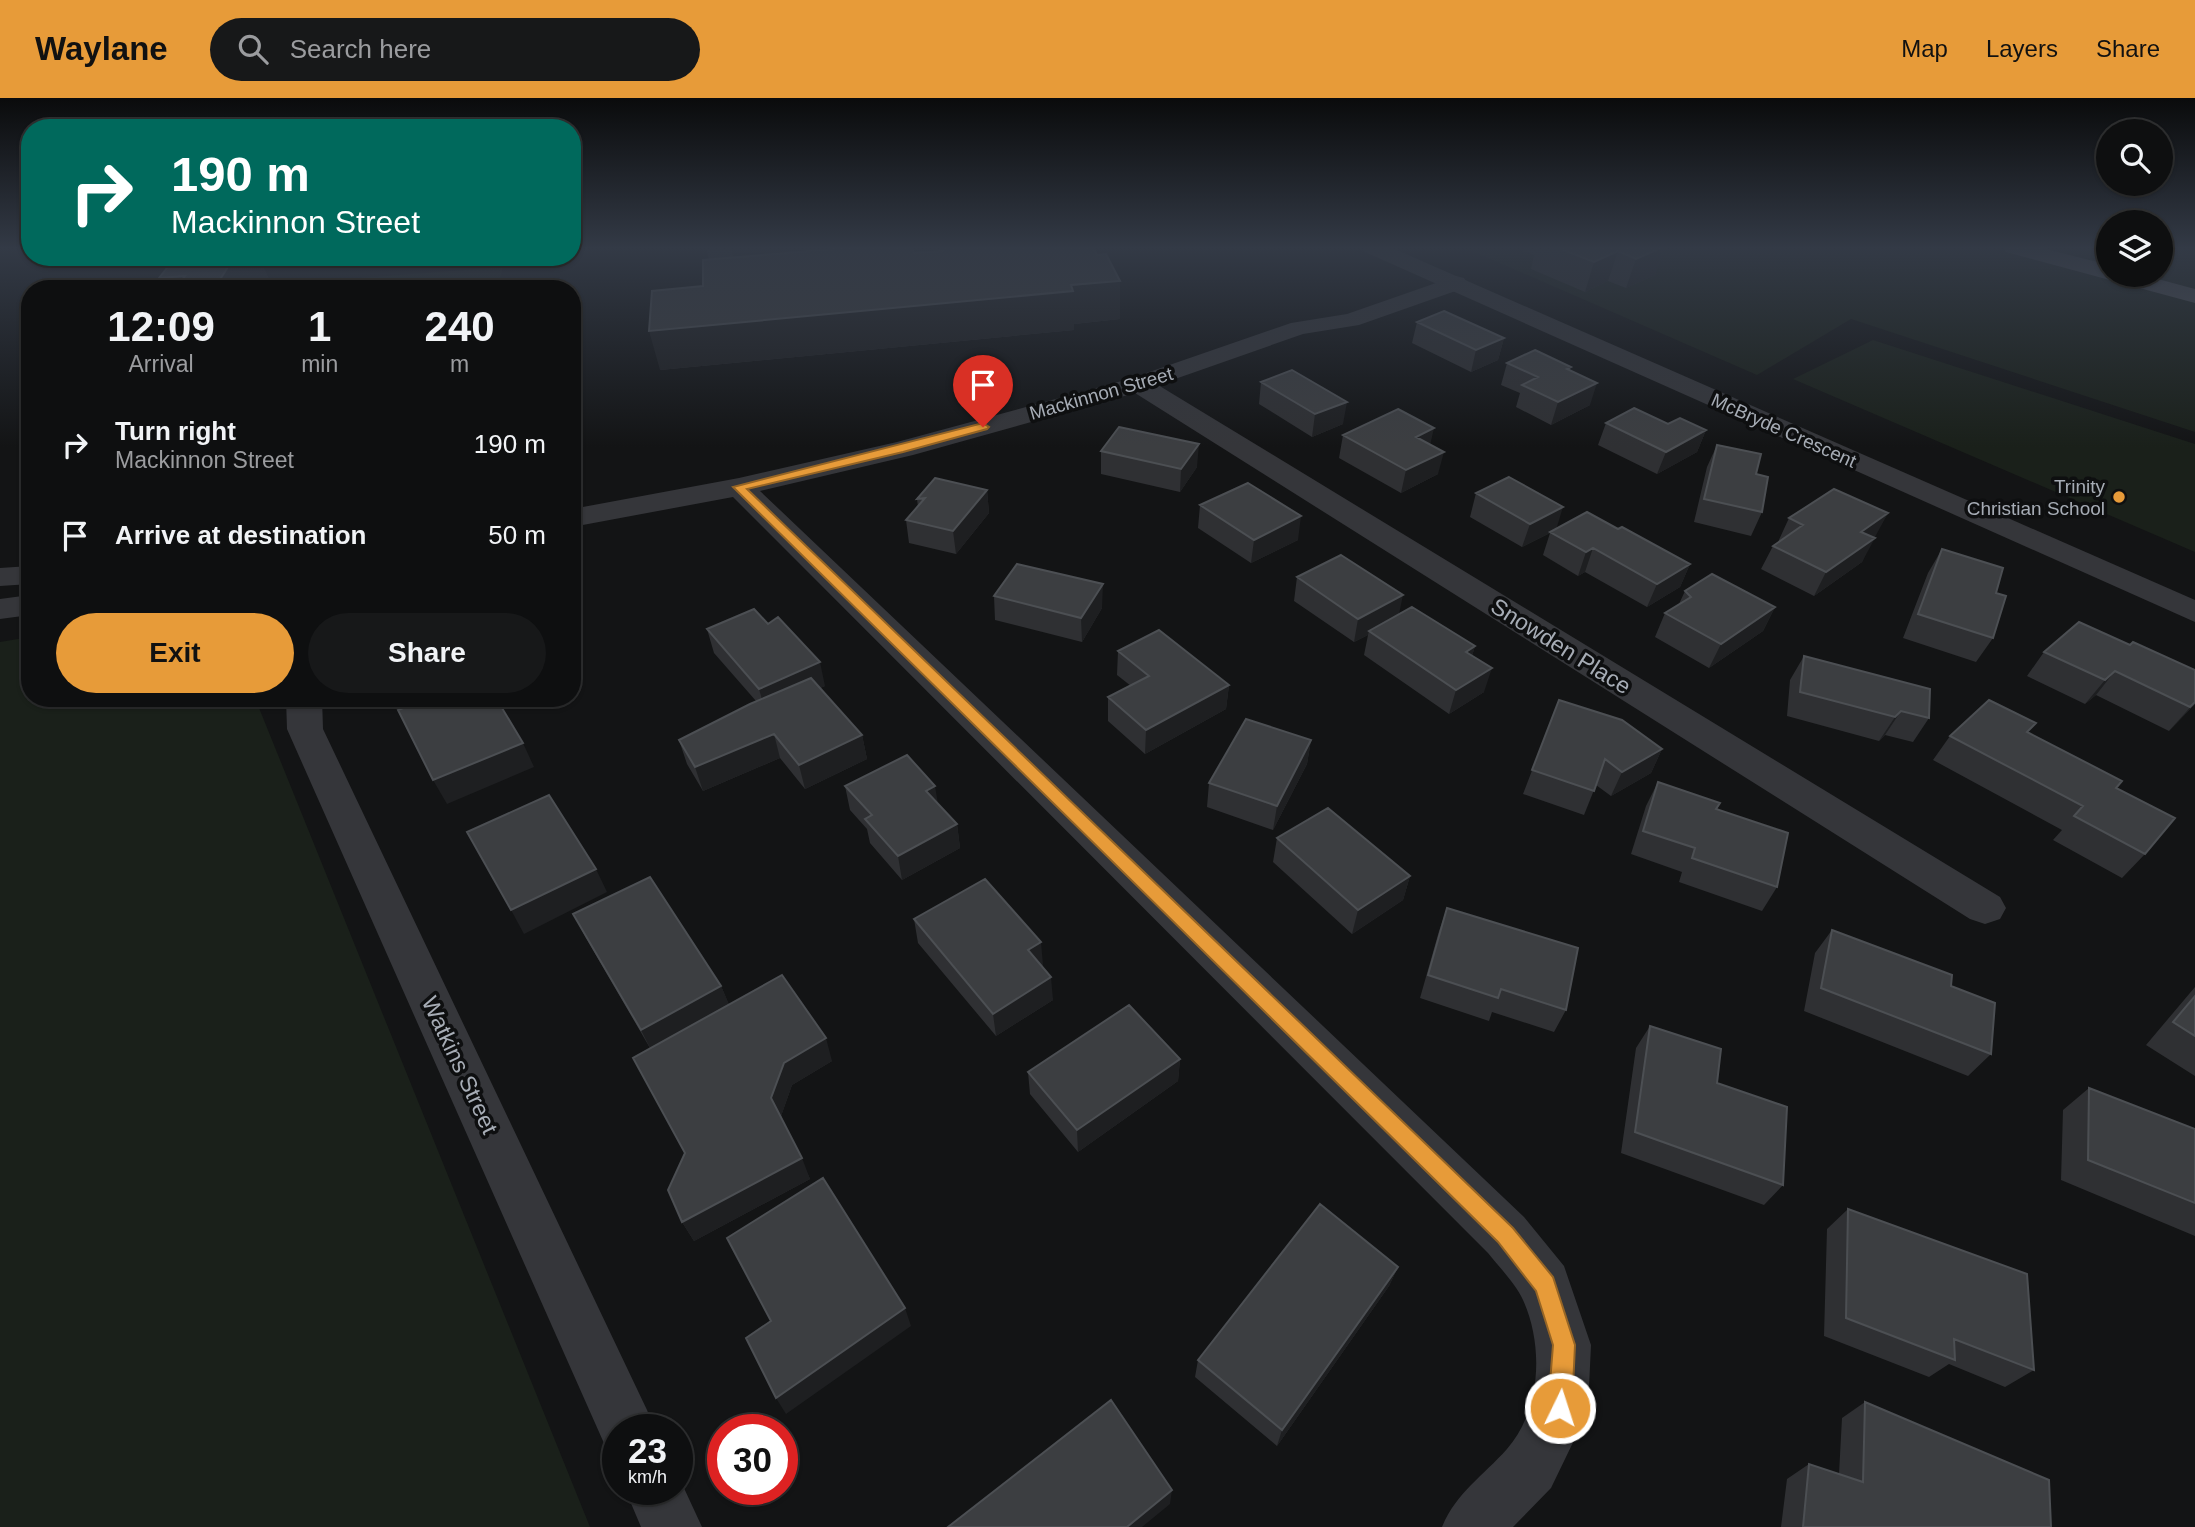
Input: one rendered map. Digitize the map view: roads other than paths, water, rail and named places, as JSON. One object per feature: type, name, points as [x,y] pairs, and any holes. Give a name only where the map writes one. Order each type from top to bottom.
[{"type":"street","name":"Mackinnon Street","points":[[1299,328],[1301,322],[1312,314]]},
{"type":"street","name":"Mackinnon Street","points":[[581,516],[739,487],[903,449],[1138,384],[1299,328],[1351,320],[1369,314]]},
{"type":"street","name":"McBryde Crescent","points":[[1524,314],[2195,612]]},
{"type":"street","name":"Snowden Place","points":[[1138,384],[1985,908]]},
{"type":"street","points":[[739,487],[1506,1235],[1545,1285],[1564,1345],[1560,1408],[1530,1467],[1472,1527]]},
{"type":"street","points":[[0,577],[21,576]]},
{"type":"street","points":[[0,609],[21,606]]},
{"type":"street","name":"Watkins Street","points":[[304,707],[305,729],[620,1414]]},
{"type":"street","points":[[662,1505],[672,1527]]},
{"type":"place","name":"Trinity Christian School","points":[[2119,497]]}]
